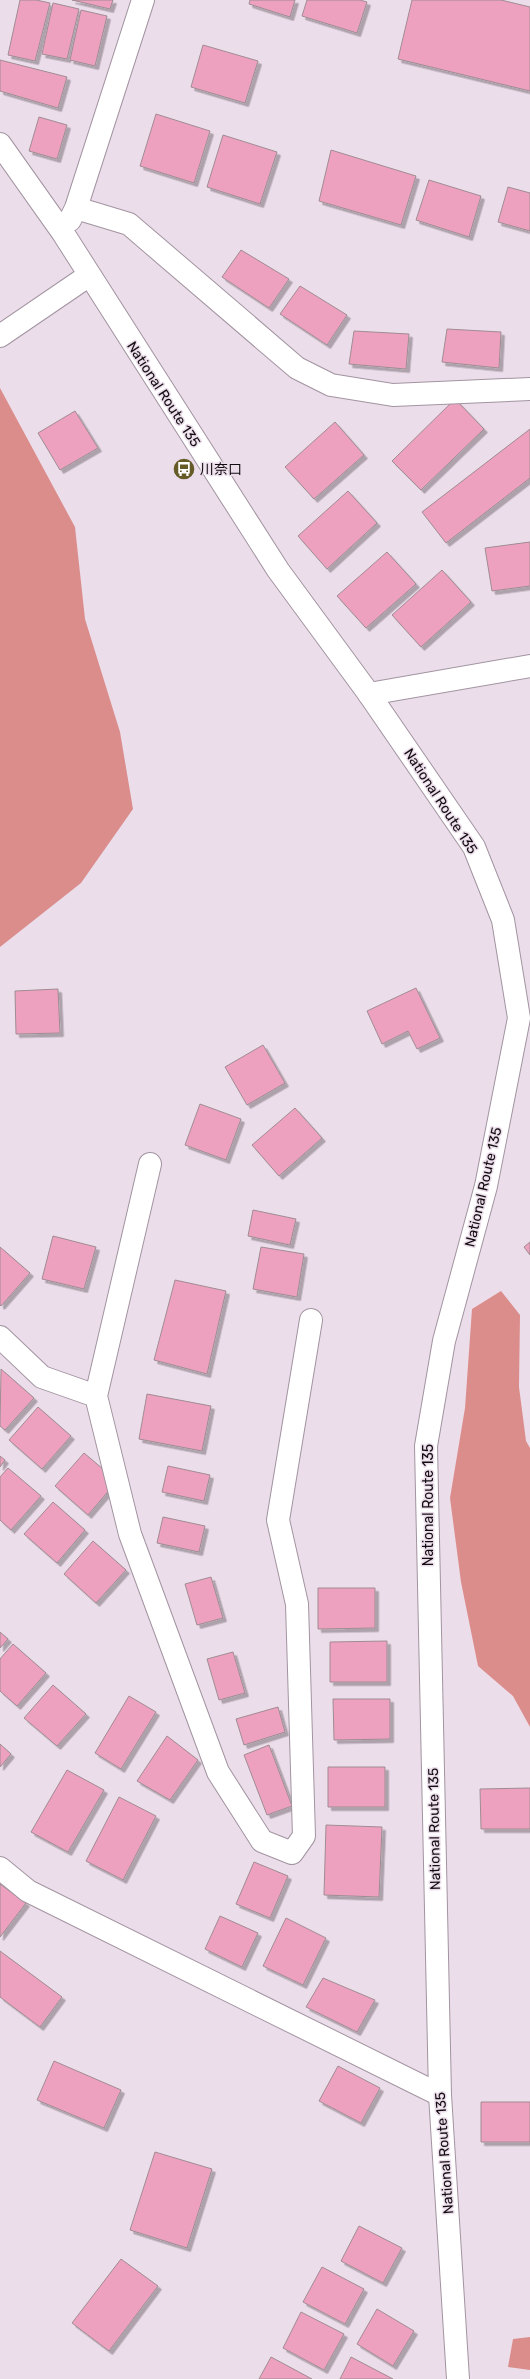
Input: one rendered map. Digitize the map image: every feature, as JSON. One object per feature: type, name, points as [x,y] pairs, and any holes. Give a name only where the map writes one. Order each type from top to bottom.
[{"type":"main road","points":[[63,234],[76,208],[142,0]]},
{"type":"main road","name":"National Route 135","points":[[0,144],[63,234],[88,276],[278,570],[369,694],[474,847],[503,920],[525,1018],[486,1186],[444,1341],[426,1446],[440,2095],[458,2379]]},
{"type":"main road","points":[[76,208],[129,224],[297,368],[332,385],[393,395],[530,389]]},
{"type":"main road","points":[[0,336],[88,276]]},
{"type":"main road","points":[[369,694],[530,666]]},
{"type":"main road","points":[[150,1164],[96,1396],[130,1534],[218,1772],[262,1841],[292,1853],[304,1836],[297,1604],[278,1520],[311,1320]]},
{"type":"main road","points":[[0,1338],[42,1377],[96,1396]]},
{"type":"main road","points":[[0,1868],[28,1891],[440,2095]]},
{"type":"shaded area","points":[[0,388],[75,527],[85,619],[120,732],[133,809],[81,883],[0,947]]},
{"type":"shaded area","points":[[501,1291],[520,1315],[519,1387],[526,1441],[530,1448],[530,1727],[513,1696],[478,1666],[461,1582],[450,1498],[465,1408],[472,1309]]},
{"type":"shaded area","points":[[530,2337],[530,2370],[508,2367],[513,2339]]},
{"type":"building","points":[[20,0],[36,0],[50,3],[35,61],[8,55]]},
{"type":"building","points":[[72,0],[113,0],[110,9]]},
{"type":"building","points":[[250,0],[295,0],[290,17],[249,4]]},
{"type":"building","points":[[307,0],[360,0],[367,2],[357,33],[302,16]]},
{"type":"building","points":[[412,0],[501,0],[530,7],[530,91],[398,59]]},
{"type":"building","points":[[53,3],[79,9],[67,59],[42,54]]},
{"type":"building","points":[[81,10],[107,16],[95,66],[70,60]]},
{"type":"building","points":[[203,45],[258,61],[245,103],[191,87]]},
{"type":"building","points":[[0,60],[67,77],[58,108],[0,91]]},
{"type":"building","points":[[156,114],[210,131],[194,183],[140,166]]},
{"type":"building","points":[[39,117],[67,125],[57,159],[29,151]]},
{"type":"building","points":[[223,135],[277,152],[260,204],[207,187]]},
{"type":"building","points":[[331,150],[416,176],[401,225],[319,201]]},
{"type":"building","points":[[429,180],[481,196],[469,237],[416,220]]},
{"type":"building","points":[[508,187],[530,193],[530,231],[498,222]]},
{"type":"building","points":[[241,250],[289,279],[269,308],[222,277]]},
{"type":"building","points":[[300,286],[347,315],[327,345],[280,314]]},
{"type":"building","points":[[447,329],[501,332],[499,368],[442,362]]},
{"type":"building","points":[[354,331],[409,334],[406,369],[349,364]]},
{"type":"building","points":[[455,399],[484,429],[421,490],[392,461]]},
{"type":"building","points":[[75,411],[98,448],[60,470],[38,433]]},
{"type":"building","points":[[335,422],[364,455],[314,499],[285,467]]},
{"type":"building","points":[[530,429],[530,478],[446,543],[422,512]]},
{"type":"building","points":[[348,491],[377,523],[327,569],[298,536]]},
{"type":"building","points":[[530,542],[530,586],[492,591],[485,548]]},
{"type":"building","points":[[387,552],[416,584],[366,628],[337,596]]},
{"type":"building","points":[[442,570],[471,602],[421,647],[392,615]]},
{"type":"building","points":[[416,988],[440,1038],[417,1049],[408,1031],[382,1044],[367,1011]]},
{"type":"building","points":[[58,989],[60,1033],[16,1034],[15,991]]},
{"type":"building","points":[[263,1045],[285,1083],[247,1105],[225,1067]]},
{"type":"building","points":[[200,1104],[241,1119],[226,1160],[185,1145]]},
{"type":"building","points":[[295,1108],[322,1138],[279,1176],[252,1145]]},
{"type":"building","points":[[253,1210],[296,1219],[290,1245],[248,1236]]},
{"type":"building","points":[[53,1236],[96,1247],[84,1289],[42,1279]]},
{"type":"building","points":[[530,1242],[530,1255],[524,1247]]},
{"type":"building","points":[[0,1247],[30,1273],[1,1306],[0,1305]]},
{"type":"building","points":[[261,1247],[304,1254],[297,1297],[253,1289]]},
{"type":"building","points":[[175,1280],[226,1291],[207,1374],[154,1360]]},
{"type":"building","points":[[1,1369],[34,1398],[5,1430],[0,1426]]},
{"type":"building","points":[[147,1394],[211,1406],[202,1451],[139,1439]]},
{"type":"building","points":[[38,1407],[71,1436],[42,1469],[9,1440]]},
{"type":"building","points":[[84,1453],[117,1481],[88,1515],[55,1486]]},
{"type":"building","points":[[0,1456],[5,1460],[0,1467]]},
{"type":"building","points":[[168,1466],[210,1475],[204,1501],[162,1492]]},
{"type":"building","points":[[8,1468],[41,1496],[11,1530],[0,1520],[0,1477]]},
{"type":"building","points":[[53,1502],[85,1530],[57,1563],[24,1534]]},
{"type":"building","points":[[163,1517],[205,1526],[199,1552],[157,1543]]},
{"type":"building","points":[[93,1541],[126,1570],[96,1603],[64,1574]]},
{"type":"building","points":[[211,1577],[223,1618],[197,1625],[185,1584]]},
{"type":"building","points":[[318,1588],[375,1588],[375,1628],[318,1629]]},
{"type":"building","points":[[0,1632],[8,1639],[0,1648]]},
{"type":"building","points":[[387,1641],[387,1682],[330,1682],[330,1642]]},
{"type":"building","points":[[13,1644],[46,1673],[17,1706],[0,1691],[0,1659]]},
{"type":"building","points":[[233,1652],[245,1693],[219,1700],[207,1659]]},
{"type":"building","points":[[53,1685],[86,1714],[57,1746],[24,1718]]},
{"type":"building","points":[[129,1696],[156,1712],[121,1769],[95,1753]]},
{"type":"building","points":[[333,1699],[390,1699],[390,1739],[334,1740]]},
{"type":"building","points":[[278,1707],[285,1732],[244,1745],[236,1719]]},
{"type":"building","points":[[167,1736],[198,1760],[170,1800],[137,1781]]},
{"type":"building","points":[[0,1744],[11,1754],[0,1767]]},
{"type":"building","points":[[269,1745],[292,1806],[267,1815],[244,1755]]},
{"type":"building","points":[[328,1767],[385,1767],[385,1807],[328,1807]]},
{"type":"building","points":[[67,1770],[104,1790],[68,1852],[31,1832]]},
{"type":"building","points":[[530,1788],[530,1829],[481,1829],[480,1789]]},
{"type":"building","points":[[119,1797],[156,1816],[123,1880],[86,1861]]},
{"type":"building","points":[[326,1825],[382,1827],[379,1897],[324,1895]]},
{"type":"building","points":[[254,1862],[288,1876],[270,1918],[236,1904]]},
{"type":"building","points":[[0,1884],[26,1903],[0,1937]]},
{"type":"building","points":[[220,1916],[258,1933],[242,1967],[205,1949]]},
{"type":"building","points":[[286,1918],[326,1938],[303,1985],[263,1966]]},
{"type":"building","points":[[0,1951],[62,1997],[40,2027],[0,1997]]},
{"type":"building","points":[[323,1978],[375,2000],[357,2032],[306,2007]]},
{"type":"building","points":[[54,2061],[121,2090],[104,2128],[37,2100]]},
{"type":"building","points":[[338,2066],[380,2088],[361,2123],[319,2101]]},
{"type":"building","points":[[481,2102],[530,2102],[530,2142],[481,2142]]},
{"type":"building","points":[[155,2152],[212,2169],[187,2248],[130,2230]]},
{"type":"building","points":[[359,2226],[402,2248],[383,2283],[341,2261]]},
{"type":"building","points":[[121,2259],[158,2286],[109,2351],[72,2323]]},
{"type":"building","points":[[322,2267],[364,2289],[345,2324],[303,2302]]},
{"type":"building","points":[[377,2309],[414,2331],[393,2366],[357,2344]]},
{"type":"building","points":[[301,2312],[344,2334],[324,2370],[283,2348]]},
{"type":"building","points":[[271,2357],[312,2379],[259,2379]]},
{"type":"building","points":[[351,2357],[393,2379],[340,2379]]},
{"type":"place","name":"川奈口","points":[[184,469]]}]
